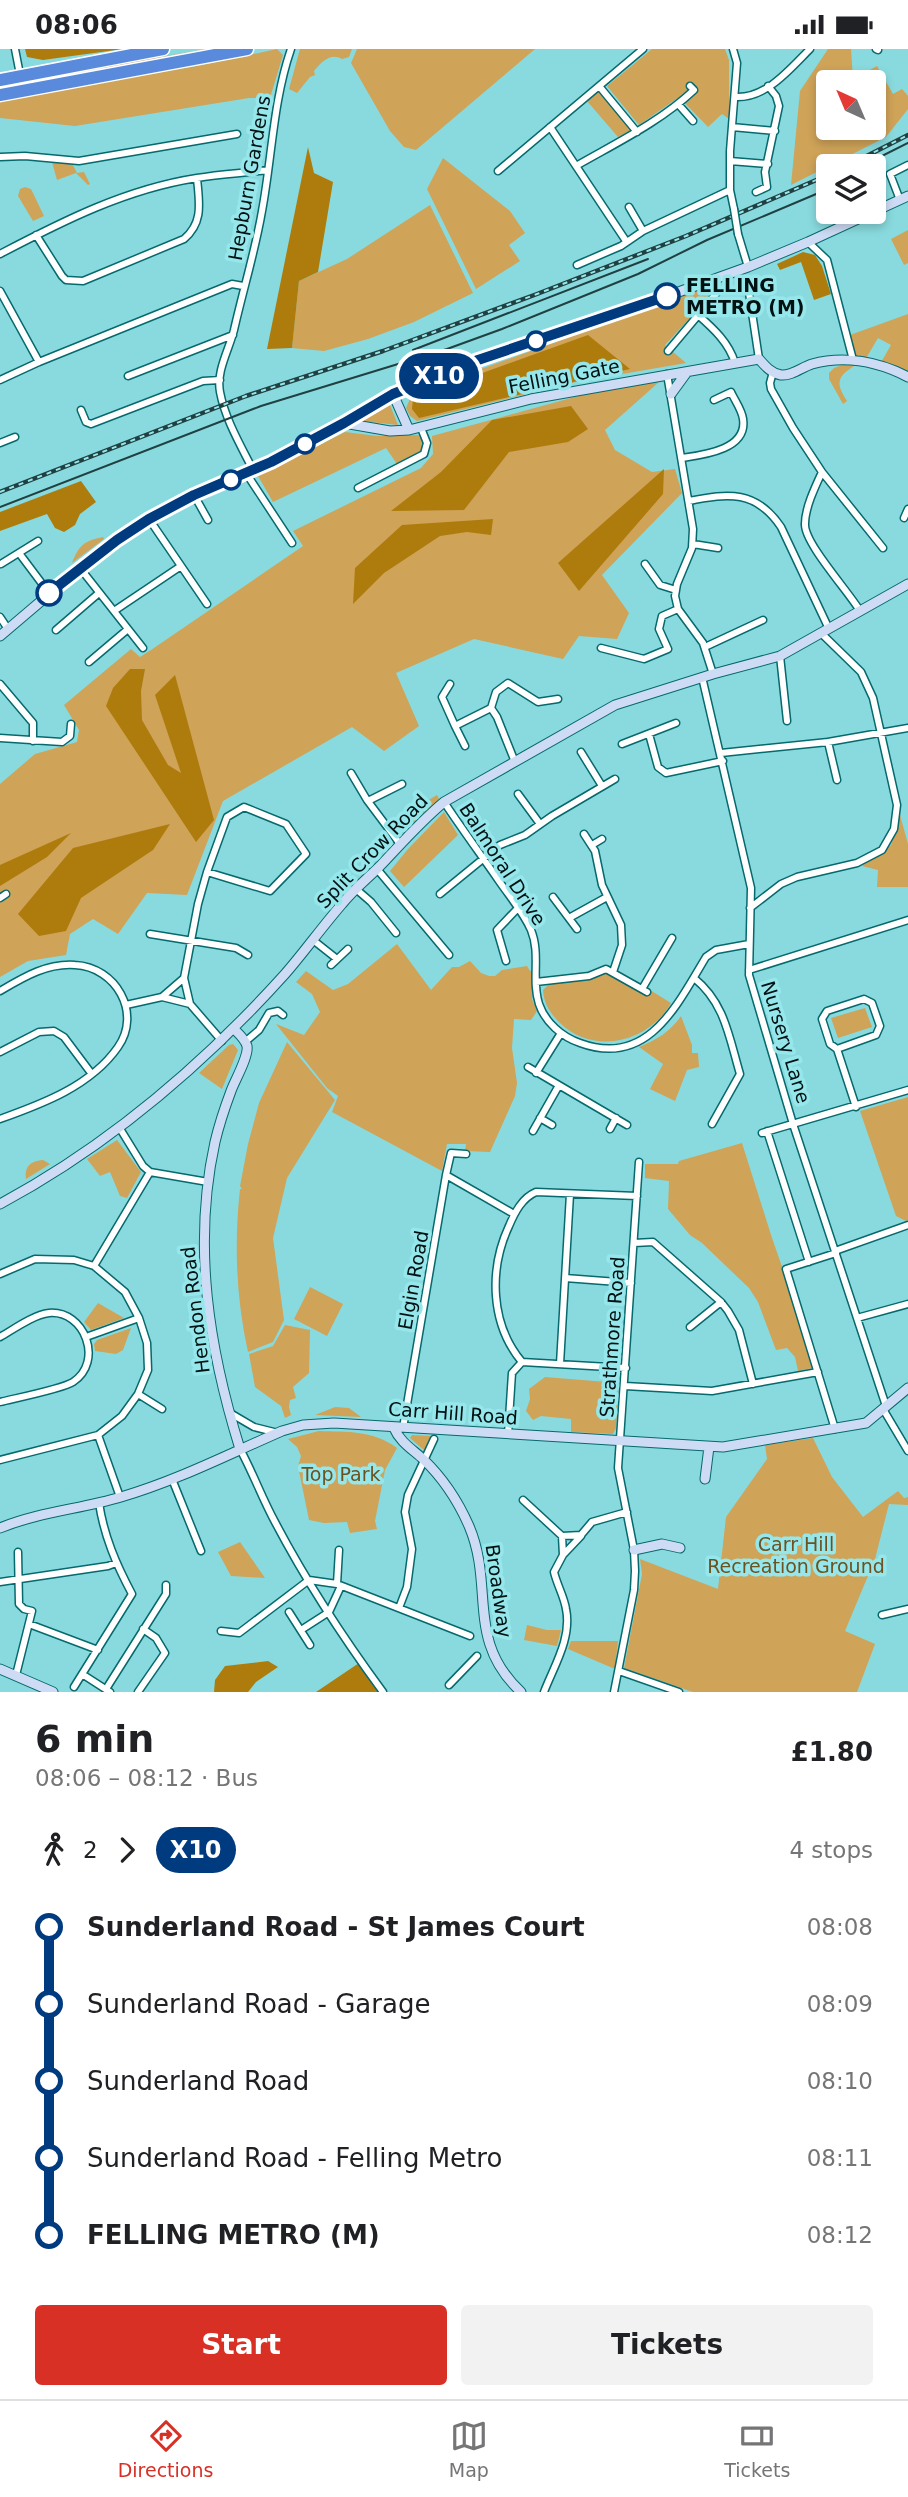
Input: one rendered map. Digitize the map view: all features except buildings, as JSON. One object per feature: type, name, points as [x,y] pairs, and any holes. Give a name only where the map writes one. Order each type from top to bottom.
[{"type":"highway","points":[[0,81],[163,49]]},
{"type":"highway","points":[[0,95],[247,49]]},
{"type":"street","points":[[15,49],[23,90]]},
{"type":"street","name":"Hepburn Gardens","points":[[291,49],[276,117],[256,248],[220,373],[220,391],[250,472],[292,543]]},
{"type":"street","points":[[498,171],[643,49]]},
{"type":"street","points":[[733,49],[737,63],[730,190],[738,234],[748,267]]},
{"type":"street","points":[[735,97],[750,98],[785,74],[810,49]]},
{"type":"street","points":[[599,86],[637,132]]},
{"type":"street","points":[[576,166],[637,132],[678,104],[694,90],[690,86]]},
{"type":"street","points":[[757,192],[767,187],[765,171],[779,102],[768,86]]},
{"type":"street","points":[[678,104],[693,121]]},
{"type":"street","points":[[550,127],[626,241]]},
{"type":"street","points":[[732,127],[775,131]]},
{"type":"street","points":[[0,157],[79,160],[237,134]]},
{"type":"street","points":[[79,160],[80,171]]},
{"type":"street","points":[[730,161],[768,164]]},
{"type":"street","points":[[0,617],[4,632],[80,568],[149,519],[194,495],[250,472],[393,394],[478,360],[748,267],[808,243],[904,198],[890,174],[908,165]]},
{"type":"street","points":[[0,254],[85,210],[121,197],[197,178],[268,170]]},
{"type":"street","points":[[36,235],[66,280],[83,281],[189,235],[200,215],[197,178]]},
{"type":"street","points":[[577,265],[621,246],[643,231],[730,190]]},
{"type":"street","points":[[629,207],[643,231]]},
{"type":"street","points":[[808,243],[828,260],[853,360]]},
{"type":"street","points":[[668,351],[716,293],[713,279]]},
{"type":"street","points":[[0,380],[232,284],[243,286]]},
{"type":"street","points":[[748,286],[759,359],[773,372],[789,375],[816,363],[853,360],[888,367],[908,377]]},
{"type":"street","points":[[0,291],[39,362]]},
{"type":"street","points":[[698,315],[731,350],[735,363]]},
{"type":"street","points":[[128,376],[233,335]]},
{"type":"street","name":"Felling Gate","points":[[344,423],[390,431],[409,430],[531,399],[759,359]]},
{"type":"street","points":[[671,394],[688,370]]},
{"type":"street","points":[[773,372],[769,383],[771,389],[793,428],[822,472],[883,548]]},
{"type":"street","points":[[667,374],[694,529],[689,559],[676,590],[678,609],[705,647],[713,674]]},
{"type":"street","points":[[81,410],[86,422],[91,424],[203,381],[220,380]]},
{"type":"street","points":[[682,458],[723,449],[741,433],[743,419],[731,393],[713,400]]},
{"type":"street","points":[[393,394],[409,430]]},
{"type":"street","points":[[358,488],[424,454],[427,443],[421,428]]},
{"type":"street","points":[[0,443],[15,437]]},
{"type":"street","points":[[723,449],[727,458]]},
{"type":"street","points":[[822,472],[805,523],[806,531],[860,611]]},
{"type":"street","points":[[194,495],[208,520]]},
{"type":"street","points":[[689,501],[714,496],[736,496],[754,501],[771,513],[782,527],[825,631],[861,671],[873,698],[897,804],[894,829],[882,850],[857,863],[797,877],[781,884],[750,908]]},
{"type":"street","points":[[904,518],[908,509]]},
{"type":"street","points":[[149,519],[207,604]]},
{"type":"street","points":[[1,564],[38,541]]},
{"type":"street","points":[[692,544],[718,548]]},
{"type":"street","points":[[19,553],[49,593]]},
{"type":"street","points":[[645,564],[660,585],[676,590]]},
{"type":"street","points":[[114,611],[181,566]]},
{"type":"street","points":[[80,568],[143,648]]},
{"type":"street","name":"Split Crow Road","points":[[0,1204],[36,1184],[119,1127],[178,1081],[234,1029],[356,889],[422,820],[444,802],[615,705],[780,656],[908,584]]},
{"type":"street","points":[[56,630],[99,593]]},
{"type":"street","points":[[601,648],[645,659],[668,649],[659,629],[662,616],[678,609]]},
{"type":"street","points":[[705,647],[763,620]]},
{"type":"street","points":[[89,662],[128,629]]},
{"type":"street","points":[[780,656],[786,721]]},
{"type":"street","name":"Nursery Lane","points":[[702,677],[751,888],[749,970],[793,1123],[884,1408],[908,1451]]},
{"type":"street","points":[[455,726],[491,708],[496,692],[508,683],[538,702],[558,699]]},
{"type":"street","points":[[0,684],[33,723],[33,741]]},
{"type":"street","points":[[450,684],[443,697],[465,746]]},
{"type":"street","points":[[491,708],[515,762]]},
{"type":"street","points":[[622,744],[676,723]]},
{"type":"street","points":[[0,738],[68,740],[71,724]]},
{"type":"street","points":[[649,734],[658,767],[666,773],[722,757],[908,728]]},
{"type":"street","points":[[828,742],[837,780]]},
{"type":"street","points":[[581,753],[602,786]]},
{"type":"street","points":[[351,773],[400,844]]},
{"type":"street","points":[[440,894],[500,845],[525,835],[615,779]]},
{"type":"street","points":[[368,801],[402,785]]},
{"type":"street","points":[[518,794],[540,824]]},
{"type":"street","name":"Balmoral Drive","points":[[444,802],[518,908],[530,930],[536,947],[536,982],[539,1004],[544,1016],[561,1033],[582,1044],[607,1048],[634,1044],[661,1027],[669,1018],[706,957],[716,950],[749,944]]},
{"type":"street","points":[[207,871],[270,891],[306,854],[286,824],[244,807],[227,817],[207,871],[184,978],[190,1004],[222,1041]]},
{"type":"street","points":[[584,834],[598,858],[600,878],[619,918],[622,932],[622,945],[613,972]]},
{"type":"street","points":[[592,845],[602,839]]},
{"type":"street","points":[[377,869],[449,955]]},
{"type":"street","points":[[457,879],[465,887]]},
{"type":"street","points":[[356,889],[371,902],[396,933]]},
{"type":"street","points":[[554,897],[577,929]]},
{"type":"street","points":[[569,918],[607,897]]},
{"type":"street","points":[[506,961],[496,934],[499,927],[518,908]]},
{"type":"street","points":[[749,970],[908,920]]},
{"type":"street","points":[[150,934],[236,947],[247,955]]},
{"type":"street","points":[[486,936],[496,934]]},
{"type":"street","points":[[536,982],[589,976],[603,970],[613,972],[644,991],[672,938]]},
{"type":"street","points":[[313,940],[337,959]]},
{"type":"street","points":[[331,965],[348,949]]},
{"type":"street","points":[[0,991],[36,971],[75,965],[94,968],[110,980],[123,995],[128,1013],[127,1030],[109,1059],[45,1103],[0,1119]]},
{"type":"street","points":[[162,997],[184,978]]},
{"type":"street","points":[[694,978],[719,1004],[740,1074],[712,1124]]},
{"type":"street","points":[[126,1005],[162,997],[190,1004]]},
{"type":"street","points":[[836,1049],[876,1035],[880,1026],[872,1003],[863,999],[827,1011],[822,1019],[830,1044],[836,1049],[856,1107]]},
{"type":"street","name":"Hendon Road","points":[[240,1449],[228,1412],[214,1348],[203,1258],[204,1211],[216,1141],[231,1091],[247,1053],[246,1042],[269,1013],[278,1010],[282,1015]]},
{"type":"street","points":[[234,1029],[246,1042]]},
{"type":"street","points":[[0,1052],[39,1033],[54,1031],[64,1037],[91,1073]]},
{"type":"street","points":[[536,1073],[561,1033]]},
{"type":"street","points":[[528,1067],[627,1125]]},
{"type":"street","points":[[533,1131],[558,1087]]},
{"type":"street","points":[[809,1262],[765,1132],[908,1090]]},
{"type":"street","points":[[540,1118],[552,1125]]},
{"type":"street","points":[[610,1129],[616,1118]]},
{"type":"street","points":[[119,1127],[143,1166],[150,1172],[208,1182]]},
{"type":"street","name":"Elgin Road","points":[[399,1428],[451,1153],[466,1154]]},
{"type":"street","name":"Strathmore Road","points":[[614,1692],[634,1590],[634,1550],[618,1468],[639,1162]]},
{"type":"street","points":[[94,1266],[150,1172]]},
{"type":"street","points":[[446,1175],[514,1214]]},
{"type":"street","points":[[522,1362],[510,1345],[502,1324],[496,1294],[499,1250],[514,1214],[528,1196],[536,1192],[636,1196]]},
{"type":"street","points":[[560,1364],[570,1194]]},
{"type":"street","points":[[835,1429],[786,1269],[908,1226]]},
{"type":"street","points":[[634,1243],[653,1243],[720,1302],[739,1330],[752,1384]]},
{"type":"street","points":[[0,1274],[35,1259],[74,1259],[94,1266],[125,1292],[139,1318],[147,1343],[148,1370],[138,1394],[122,1416],[98,1435],[0,1460]]},
{"type":"street","points":[[565,1278],[631,1283]]},
{"type":"street","points":[[690,1327],[720,1302]]},
{"type":"street","points":[[857,1318],[908,1304]]},
{"type":"street","points":[[0,1337],[44,1314],[59,1314],[75,1322],[86,1337],[89,1354],[88,1365],[72,1383],[0,1402]]},
{"type":"street","points":[[86,1337],[139,1318]]},
{"type":"street","points":[[522,1362],[626,1368]]},
{"type":"street","points":[[508,1434],[512,1373],[522,1362]]},
{"type":"street","points":[[625,1386],[712,1391],[818,1372]]},
{"type":"street","name":"Carr Hill Road","points":[[0,1528],[121,1497],[303,1425],[334,1423],[723,1447],[866,1423],[908,1388]]},
{"type":"street","points":[[138,1394],[162,1409]]},
{"type":"street","points":[[228,1412],[254,1427],[278,1433]]},
{"type":"street","name":"Broadway","points":[[399,1428],[399,1438],[424,1460],[450,1490],[470,1528],[479,1560],[487,1641],[503,1673],[521,1692]]},
{"type":"street","points":[[98,1435],[121,1497]]},
{"type":"street","points":[[400,1608],[407,1587],[412,1549],[405,1512],[408,1495],[434,1439]]},
{"type":"street","points":[[705,1479],[709,1447]]},
{"type":"street","points":[[240,1449],[275,1522],[309,1580],[383,1692]]},
{"type":"street","points":[[172,1479],[201,1551]]},
{"type":"street","points":[[523,1500],[562,1536],[563,1555]]},
{"type":"street","points":[[74,1687],[132,1594],[116,1563],[103,1526],[99,1503]]},
{"type":"street","points":[[544,1692],[565,1640],[568,1624],[566,1606],[554,1572],[563,1555],[592,1522],[627,1512]]},
{"type":"street","points":[[562,1536],[581,1535]]},
{"type":"street","points":[[634,1550],[662,1544],[680,1548]]},
{"type":"street","points":[[301,1630],[329,1612],[339,1585],[339,1550]]},
{"type":"street","points":[[16,1675],[32,1611],[19,1604],[18,1552]]},
{"type":"street","points":[[0,1582],[116,1563]]},
{"type":"street","points":[[221,1631],[239,1633],[309,1580],[339,1585],[470,1636]]},
{"type":"street","points":[[82,1674],[108,1691],[166,1594],[166,1585]]},
{"type":"street","points":[[882,1615],[908,1609]]},
{"type":"street","points":[[289,1612],[310,1645]]},
{"type":"street","points":[[29,1624],[98,1650]]},
{"type":"street","points":[[138,1692],[165,1653],[156,1638],[143,1629]]},
{"type":"street","points":[[449,1685],[477,1656]]},
{"type":"street","points":[[0,1669],[53,1692]]},
{"type":"street","points":[[619,1671],[679,1692]]},
{"type":"green space","points":[[207,49],[226,49],[30,81],[30,79]]},
{"type":"green space","points":[[277,49],[283,55],[270,98],[249,98],[75,126],[0,118],[0,100],[202,65]]},
{"type":"green space","points":[[300,49],[352,49],[349,57],[330,57],[323,61],[314,71],[315,75],[310,77],[297,93],[289,89]]},
{"type":"green space","points":[[357,49],[535,49],[416,150],[404,147],[390,131],[351,63]]},
{"type":"green space","points":[[652,49],[725,49],[729,60],[729,119],[722,114],[708,127],[679,97],[639,125],[607,86]]},
{"type":"green space","points":[[828,49],[851,49],[852,70],[816,70],[816,140],[880,140],[852,154],[816,154],[816,172],[791,185],[800,91]]},
{"type":"green space","points":[[886,82],[893,94],[902,89],[908,96],[908,109],[886,137]]},
{"type":"green space","points":[[599,91],[631,130],[618,137],[587,101]]},
{"type":"green space","points":[[443,158],[510,211],[525,233],[509,245],[520,261],[476,289],[427,189]]},
{"type":"green space","points":[[52,162],[72,163],[77,173],[84,172],[90,184],[76,173],[57,180]]},
{"type":"green space","points":[[20,189],[31,189],[44,216],[33,221],[18,196]]},
{"type":"green space","points":[[430,205],[473,293],[414,322],[368,339],[324,351],[292,348],[299,281],[347,259]]},
{"type":"green space","points":[[908,230],[908,263],[904,265],[891,239]]},
{"type":"green space","points":[[711,286],[713,293],[665,345],[686,363],[570,383],[417,421],[410,416],[406,408],[412,394]]},
{"type":"green space","points":[[908,314],[908,376],[880,364],[891,345],[878,338],[865,360],[855,359],[850,335]]},
{"type":"green space","points":[[842,365],[856,365],[840,380],[847,401],[843,404],[829,379],[829,373]]},
{"type":"green space","points":[[659,382],[605,430],[615,450],[652,472],[675,469],[682,493],[602,575],[629,613],[617,639],[579,636],[563,659],[474,639],[396,673],[419,726],[384,751],[352,727],[223,801],[187,895],[147,893],[118,934],[93,919],[70,934],[66,955],[28,961],[0,977],[0,784],[35,754],[77,742],[79,730],[64,705],[131,649],[140,657],[303,546],[293,531],[421,468],[433,454],[432,436],[593,392]]},
{"type":"green space","points":[[390,405],[398,425],[361,421]]},
{"type":"green space","points":[[345,432],[377,436],[418,435],[424,442],[424,449],[397,464],[386,448],[273,502],[258,476]]},
{"type":"green space","points":[[103,537],[104,539],[72,563],[83,545]]},
{"type":"green space","points":[[437,795],[439,799],[405,831],[395,832],[389,823]]},
{"type":"green space","points":[[444,812],[458,835],[404,887],[390,871]]},
{"type":"green space","points":[[900,815],[908,844],[908,887],[877,887],[878,870],[862,866],[891,845]]},
{"type":"green space","points":[[397,944],[431,990],[452,967],[459,967],[470,961],[481,973],[489,976],[495,976],[502,970],[527,966],[530,971],[534,969],[532,999],[537,1011],[531,1020],[514,1019],[512,1048],[517,1083],[515,1096],[490,1152],[465,1151],[466,1144],[447,1144],[442,1171],[332,1112],[338,1096],[327,1088],[276,1024],[304,1035],[320,1012],[312,994],[296,982],[306,971],[333,990],[348,984]]},
{"type":"green space","points":[[606,972],[647,995],[650,990],[671,1003],[649,1027],[620,1040],[589,1039],[574,1033],[550,1012],[543,990],[549,984],[588,979]]},
{"type":"green space","points":[[865,1008],[872,1027],[838,1038],[831,1018]]},
{"type":"green space","points":[[681,1016],[692,1045],[692,1053],[698,1053],[699,1067],[687,1070],[675,1101],[650,1089],[663,1064],[639,1047],[662,1035]]},
{"type":"green space","points":[[287,1042],[335,1100],[287,1178],[273,1238],[284,1320],[273,1342],[248,1352],[237,1271],[238,1209],[242,1189],[240,1186],[259,1103]]},
{"type":"green space","points":[[233,1044],[238,1050],[222,1089],[199,1073]]},
{"type":"green space","points":[[908,1097],[906,1221],[896,1216],[860,1111]]},
{"type":"green space","points":[[117,1140],[141,1172],[127,1198],[120,1196],[110,1172],[100,1176],[87,1159]]},
{"type":"green space","points":[[742,1143],[817,1367],[798,1371],[795,1357],[787,1348],[776,1350],[758,1302],[749,1288],[690,1235],[668,1209],[669,1181],[645,1178],[645,1164],[678,1164],[679,1161]]},
{"type":"green space","points":[[43,1160],[50,1164],[26,1179],[29,1165]]},
{"type":"green space","points":[[310,1287],[343,1304],[327,1336],[294,1319]]},
{"type":"green space","points":[[98,1303],[124,1318],[91,1330],[84,1322]]},
{"type":"green space","points":[[285,1325],[310,1330],[309,1373],[293,1387],[296,1398],[290,1400],[291,1415],[285,1418],[281,1406],[255,1387],[249,1354],[273,1346]]},
{"type":"green space","points":[[131,1328],[123,1350],[116,1354],[95,1351],[94,1344],[97,1340]]},
{"type":"green space","points":[[599,1372],[617,1372],[619,1376],[616,1428],[613,1434],[571,1432],[571,1419],[541,1416],[533,1420],[526,1411],[530,1399],[529,1389],[545,1377],[607,1382],[608,1376],[599,1375]]},
{"type":"green space","points":[[335,1407],[349,1408],[361,1417],[315,1415]]},
{"type":"green space","name":"Top Park","points":[[319,1431],[369,1435],[397,1448],[385,1470],[375,1521],[377,1529],[350,1533],[347,1522],[324,1523],[309,1520],[298,1466],[301,1456],[297,1447],[288,1439]]},
{"type":"green space","points":[[412,1435],[432,1436],[425,1451],[410,1438]]},
{"type":"green space","name":"Carr Hill Recreation Ground","points":[[813,1438],[832,1477],[863,1517],[898,1491],[904,1498],[908,1497],[908,1505],[889,1504],[875,1559],[845,1631],[875,1644],[857,1692],[693,1692],[624,1668],[642,1574],[640,1559],[718,1589],[726,1517],[767,1459],[765,1445]]},
{"type":"green space","points":[[240,1542],[265,1578],[231,1576],[218,1552]]},
{"type":"green space","points":[[527,1625],[561,1630],[557,1646],[524,1640]]},
{"type":"green space","points":[[571,1641],[618,1641],[615,1669],[568,1649]]},
{"type":"shaded area","points":[[25,49],[123,49],[43,60],[27,57]]},
{"type":"shaded area","points":[[308,147],[314,173],[333,182],[318,272],[299,281],[292,348],[267,349]]},
{"type":"shaded area","points":[[803,252],[815,255],[822,266],[831,294],[814,300],[801,262],[780,270],[777,264]]},
{"type":"shaded area","points":[[588,335],[630,369],[419,418],[412,409],[413,398]]},
{"type":"shaded area","points":[[571,406],[588,429],[568,442],[509,452],[464,510],[391,511],[441,472],[492,420]]},
{"type":"shaded area","points":[[664,469],[663,494],[579,591],[558,563]]},
{"type":"shaded area","points":[[81,481],[96,502],[80,514],[75,525],[64,532],[55,528],[47,514],[0,531],[0,512]]},
{"type":"shaded area","points":[[493,519],[491,535],[467,532],[440,536],[384,573],[353,604],[355,568],[402,525]]},
{"type":"shaded area","points":[[130,669],[145,669],[141,691],[142,720],[168,765],[181,773],[155,695],[175,675],[214,820],[196,842],[106,706],[113,688]]},
{"type":"shaded area","points":[[170,824],[153,850],[81,898],[66,931],[39,936],[18,914],[73,848]]},
{"type":"shaded area","points":[[71,833],[47,857],[0,886],[0,865]]},
{"type":"shaded area","points":[[268,1661],[278,1667],[256,1682],[248,1692],[214,1692],[215,1680],[225,1666]]},
{"type":"shaded area","points":[[359,1663],[378,1692],[316,1692]]},
{"type":"tram line","points":[[886,154],[908,143]]},
{"type":"tram line","points":[[0,507],[261,406],[447,349],[502,329],[638,274],[707,240],[816,194]]},
{"type":"tram line","points":[[413,350],[648,259]]},
{"type":"railway","points":[[871,154],[908,135]]},
{"type":"railway","points":[[0,492],[246,396],[383,351],[537,294],[686,236],[816,180]]},
{"type":"bus line","name":"X10","points":[[49,593],[117,540],[176,503],[271,462],[393,394],[478,360],[667,296]]},
{"type":"place","name":"FELLING METRO (M)","points":[[667,296]]}]
